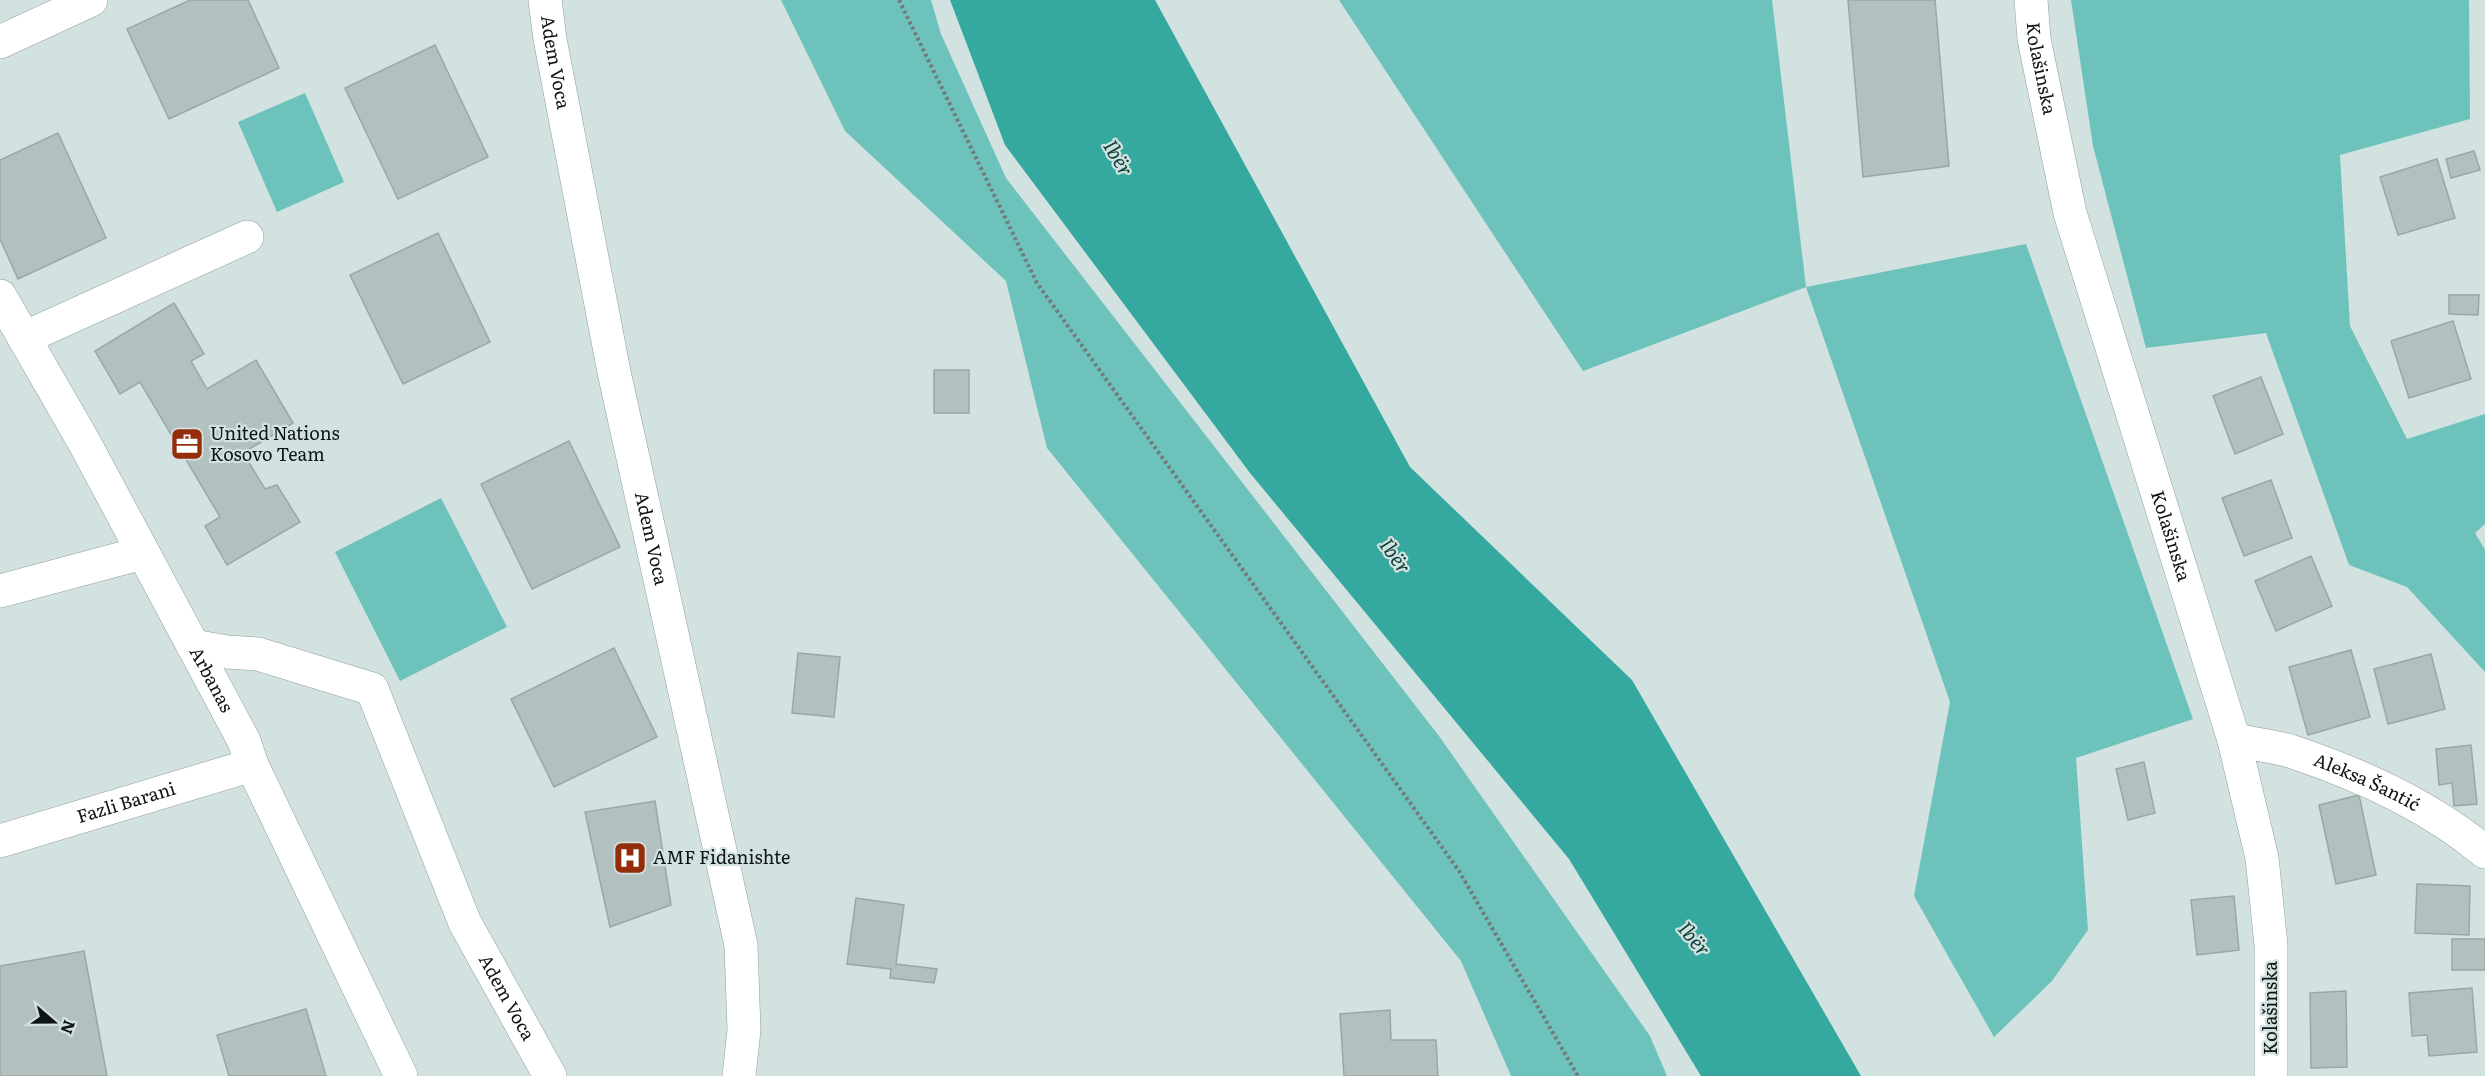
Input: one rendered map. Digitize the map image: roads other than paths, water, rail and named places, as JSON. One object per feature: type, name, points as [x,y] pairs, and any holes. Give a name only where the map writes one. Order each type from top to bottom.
[{"type":"street","points":[[0,42],[91,0]]},
{"type":"street","name":"Adem Voca","points":[[545,0],[550,39],[614,372],[741,945],[744,1030],[739,1076]]},
{"type":"street","name":"Kolašinska","points":[[2031,0],[2034,39],[2070,213],[2234,740],[2262,858],[2271,945],[2271,1076]]},
{"type":"street","points":[[24,338],[247,237]]},
{"type":"street","name":"Arbanas","points":[[0,296],[244,741],[252,765],[401,1076]]},
{"type":"street","points":[[0,591],[142,553]]},
{"type":"street","name":"Adem Voca","points":[[193,646],[227,652],[258,654],[372,689],[465,923],[550,1076]]},
{"type":"street","name":"Aleksa Šantić","points":[[2234,740],[2291,752],[2343,771],[2409,802],[2485,852]]},
{"type":"street","name":"Fazli Barani","points":[[0,841],[252,765]]},
{"type":"water","name":"Ibër","points":[[950,0],[1155,0],[1410,467],[1632,680],[1861,1076],[1701,1076],[1569,859],[1250,473],[1005,145]]},
{"type":"place","name":"United Nations Kosovo Team","points":[[187,444]]},
{"type":"place","name":"AMF Fidanishte","points":[[630,858]]}]
